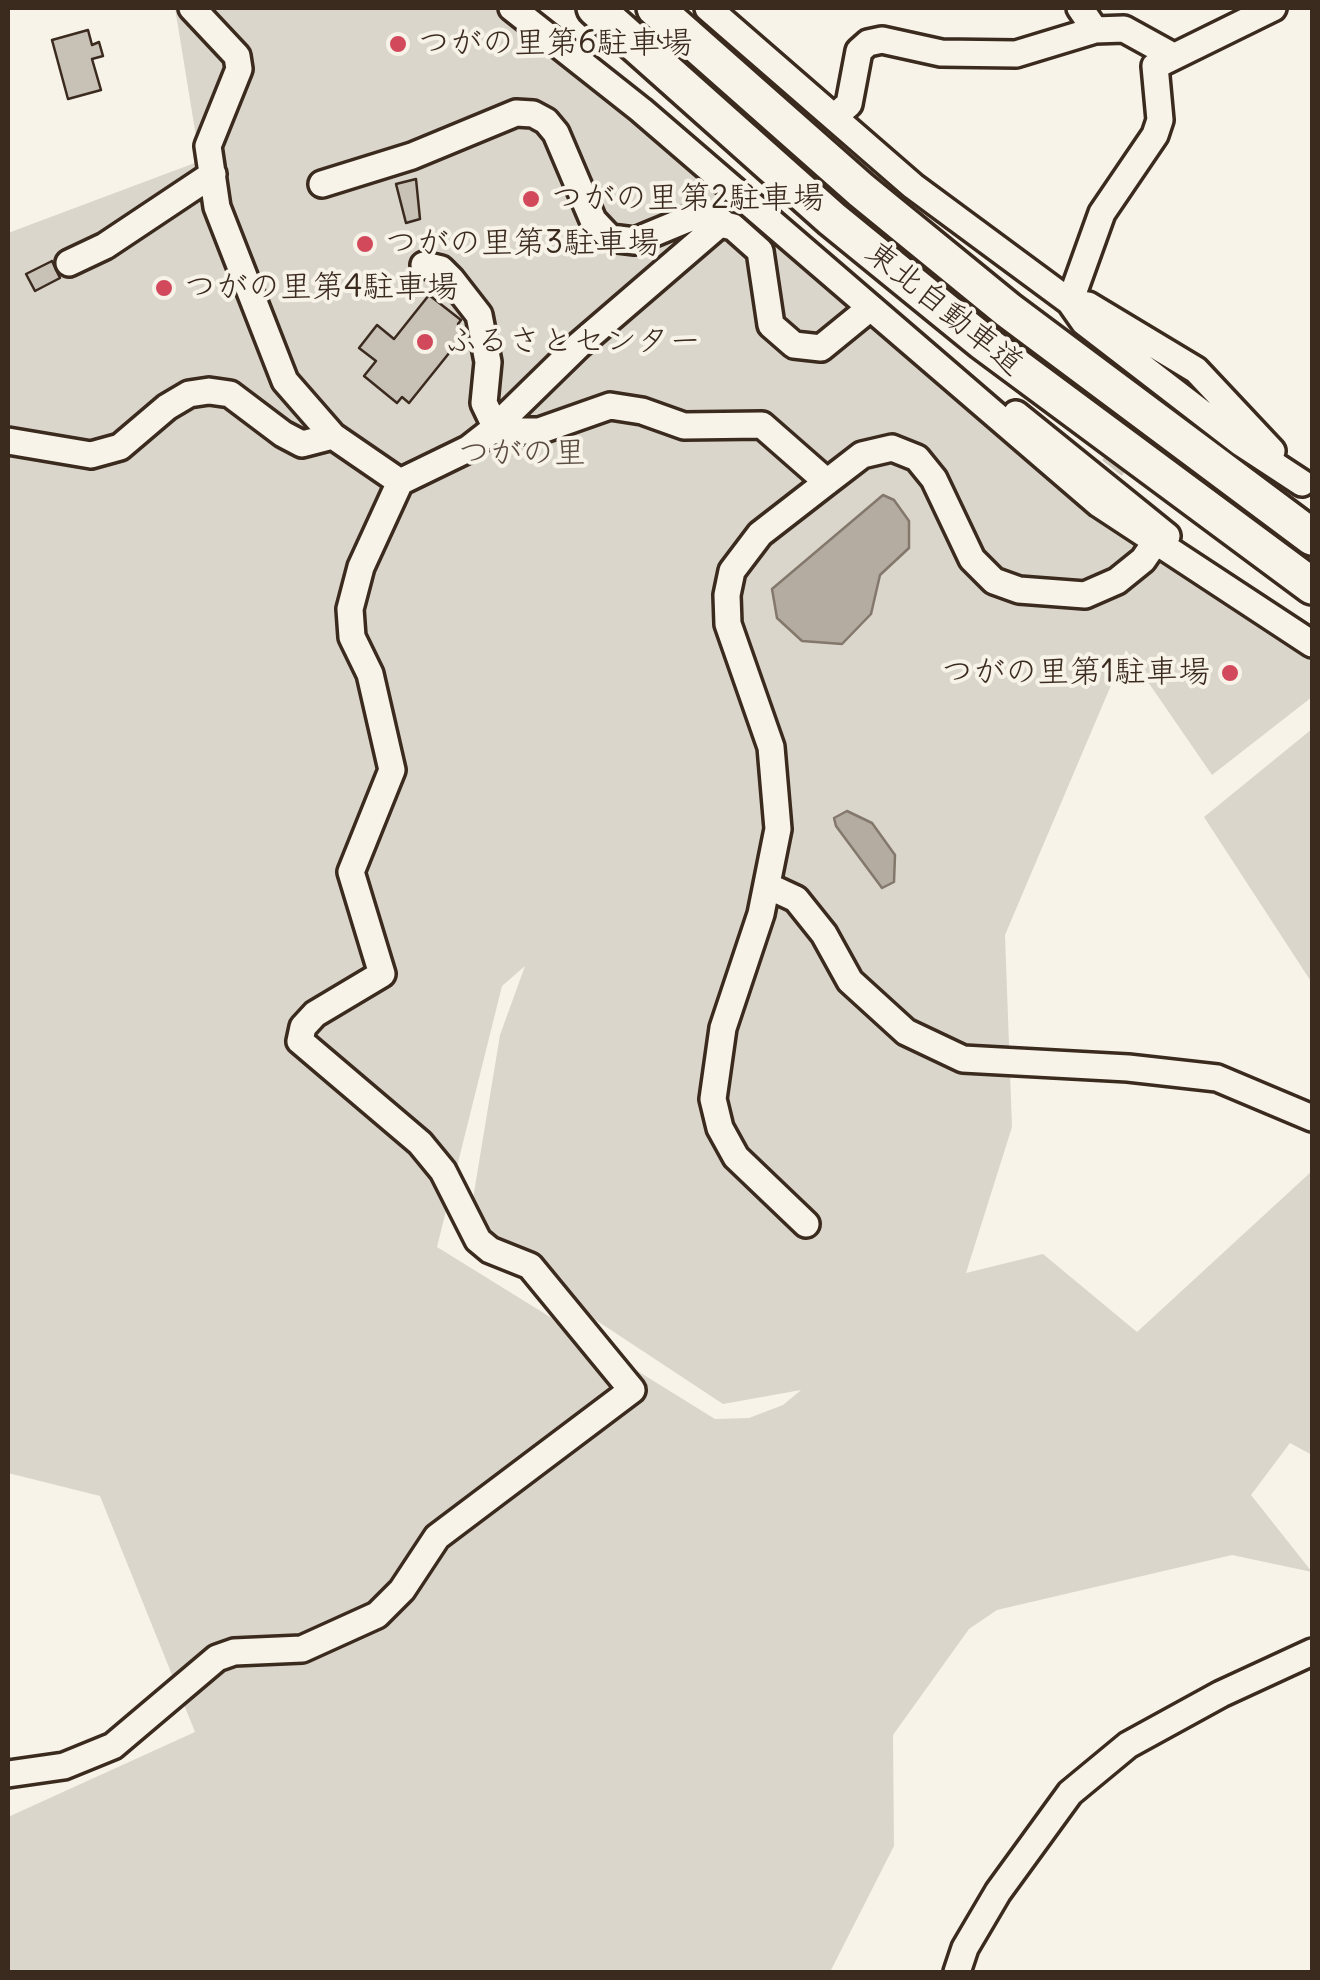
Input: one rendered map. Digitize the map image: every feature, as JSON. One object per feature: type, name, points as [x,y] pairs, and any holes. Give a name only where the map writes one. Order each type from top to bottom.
[{"type":"highway","name":"東北自動車道","points":[[595,8],[832,220],[982,342],[1312,586]]},
{"type":"highway","name":"東北自動車道","points":[[655,8],[860,190],[1008,310],[1312,537]]},
{"type":"street","points":[[192,8],[237,56],[239,68],[208,146],[217,207],[285,380],[333,436],[400,482]]},
{"type":"street","points":[[512,8],[670,134],[1070,481],[1154,544],[1312,644]]},
{"type":"street","points":[[708,8],[913,186],[1070,302],[1084,322],[1170,394],[1307,486]]},
{"type":"street","points":[[1080,8],[1095,30]]},
{"type":"street","points":[[1070,302],[1102,213],[1155,135],[1160,120],[1155,66],[1273,8]]},
{"type":"street","points":[[834,116],[849,104],[854,62],[868,43],[901,42],[941,53],[976,56],[1016,54],[1095,30],[1124,30],[1173,56]]},
{"type":"street","points":[[322,184],[412,156],[516,113],[533,114],[546,120],[556,133],[593,220],[610,238],[635,242],[693,217],[722,222],[760,250],[771,324],[794,345],[821,348],[870,308]]},
{"type":"street","points":[[69,263],[105,246],[213,174]]},
{"type":"street","points":[[8,1774],[64,1766],[113,1746],[216,1658],[234,1652],[302,1649],[377,1615],[402,1590],[437,1537],[632,1390],[530,1266],[490,1250],[478,1240],[444,1171],[420,1143],[300,1040],[303,1028],[315,1014],[382,974],[350,872],[392,770],[370,674],[352,637],[350,609],[368,552],[400,482],[468,448],[493,428],[661,271],[722,222]]},
{"type":"street","points":[[424,265],[441,270],[452,279],[480,315],[488,362],[484,404],[493,428]]},
{"type":"street","points":[[1070,302],[1088,305],[1196,370],[1307,486]]},
{"type":"street","points":[[8,441],[90,455],[120,447],[167,407],[189,394],[208,391],[230,394],[302,444],[333,436]]},
{"type":"street","points":[[493,428],[539,432],[610,406],[642,410],[684,426],[762,425],[827,482]]},
{"type":"street","points":[[990,412],[1012,410],[1107,475],[1214,581]]},
{"type":"street","points":[[806,1224],[759,1184],[736,1157],[720,1128],[713,1098],[723,1028],[768,886],[778,829],[772,748],[728,624],[726,595],[743,553],[862,455],[892,448],[917,458],[948,504],[972,559],[994,581],[1019,590],[1085,594],[1117,581],[1143,560],[1154,544]]},
{"type":"street","points":[[768,886],[796,899],[824,934],[850,981],[906,1032],[963,1059],[1128,1068],[1217,1078],[1312,1118]]},
{"type":"street","points":[[957,1972],[965,1948],[998,1892],[1070,1793],[1128,1746],[1221,1694],[1312,1652]]},
{"type":"green space","name":"つがの里","points":[[175,8],[504,8],[1312,649],[1312,697],[1212,775],[1126,650],[1005,935],[1012,1127],[966,1273],[1043,1254],[1137,1332],[1312,1171],[1312,1455],[1290,1443],[1251,1495],[1312,1572],[1232,1555],[997,1610],[969,1629],[893,1735],[894,1846],[830,1972],[8,1972],[8,1817],[195,1732],[100,1496],[8,1473],[8,233],[200,161]],"holes":[[[525,966],[500,1035],[467,1235],[723,1404],[801,1390],[783,1405],[749,1418],[715,1419],[437,1247],[502,986]]]},
{"type":"green space","points":[[1312,729],[1312,983],[1204,817]]},
{"type":"shaded area","points":[[883,495],[894,500],[909,521],[909,548],[880,575],[871,614],[842,644],[802,641],[777,618],[772,589]]},
{"type":"shaded area","points":[[847,811],[872,823],[895,855],[894,882],[882,888],[836,826],[834,818]]},
{"type":"building","points":[[88,30],[92,45],[99,42],[103,56],[92,59],[101,90],[68,99],[52,40]]},
{"type":"building","points":[[416,179],[420,219],[406,223],[396,184]]},
{"type":"building","points":[[52,261],[60,278],[35,291],[26,274]]},
{"type":"building","name":"ふるさとセンター","points":[[429,295],[461,320],[458,324],[466,332],[409,403],[402,397],[397,403],[364,376],[376,361],[359,348],[377,325],[394,339]]},
{"type":"tunnel","points":[[1112,468],[1165,400]]},
{"type":"place","name":"つがの里第6駐車場","points":[[398,44]]},
{"type":"place","name":"つがの里第2駐車場","points":[[531,199]]},
{"type":"place","name":"つがの里第3駐車場","points":[[365,244]]},
{"type":"place","name":"つがの里第4駐車場","points":[[164,288]]},
{"type":"place","name":"ふるさとセンター","points":[[425,342]]},
{"type":"place","name":"つがの里第1駐車場","points":[[1230,673]]}]
